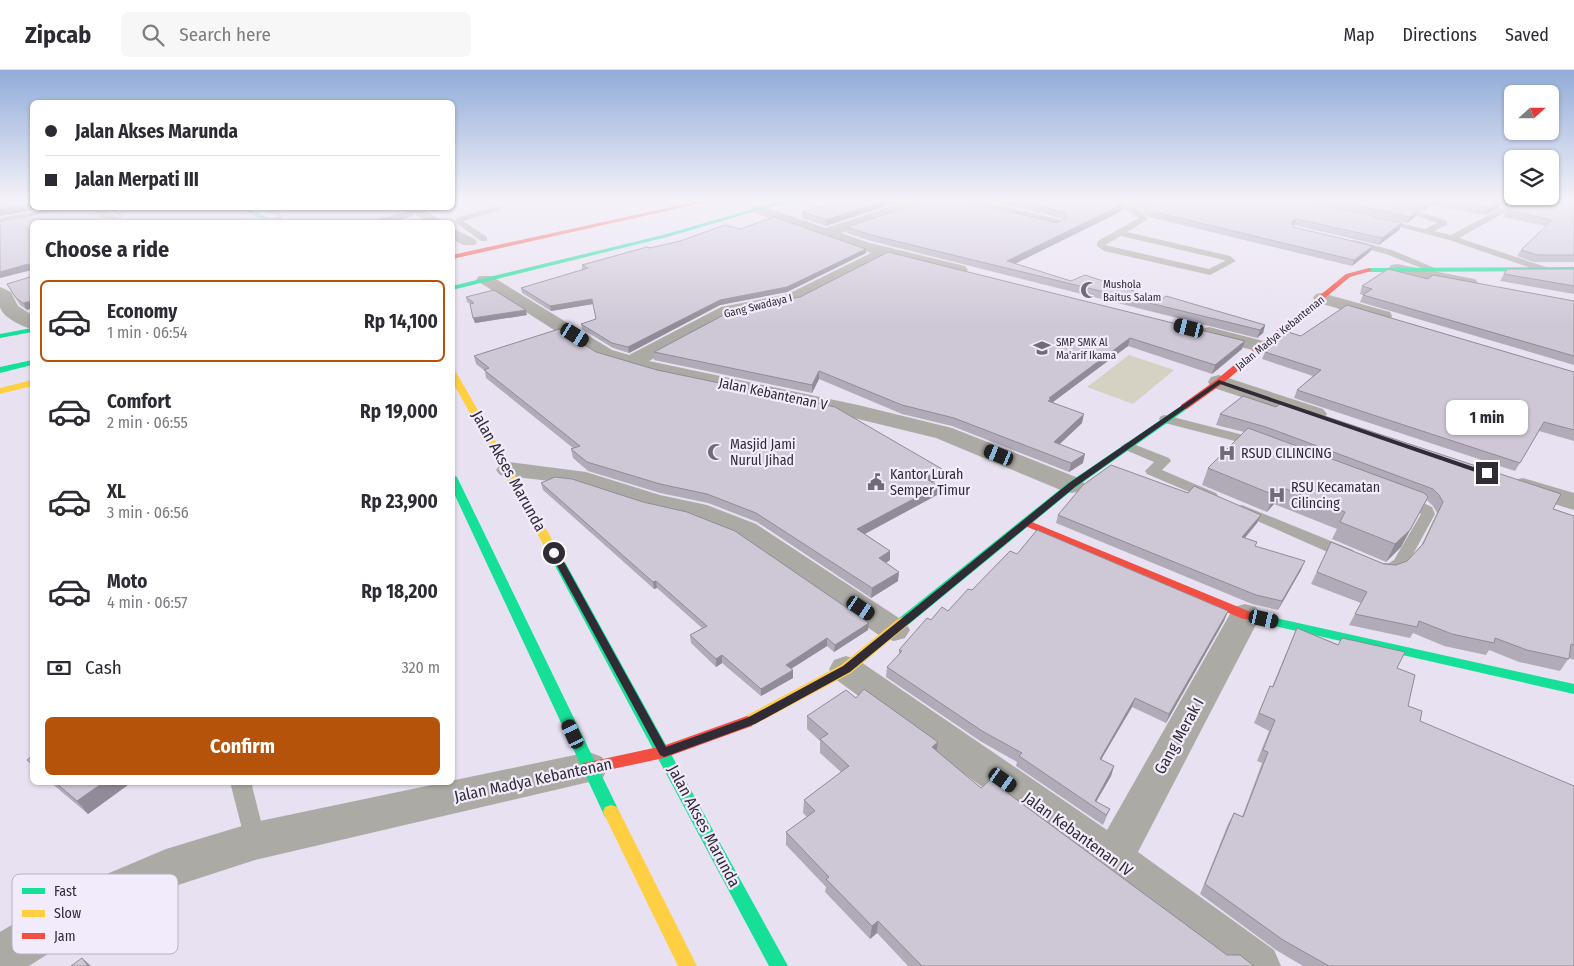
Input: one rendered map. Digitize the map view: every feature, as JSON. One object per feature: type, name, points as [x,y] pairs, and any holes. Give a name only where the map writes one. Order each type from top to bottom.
[{"type":"main road","points":[[455,244],[468,242]]},
{"type":"main road","points":[[455,256],[521,242]]},
{"type":"main road","points":[[455,287],[641,242]]},
{"type":"main road","name":"Jalan Madya Kebantenan","points":[[589,768],[664,752],[751,721],[846,669],[1072,485],[1219,382],[1264,347],[1348,275],[1376,269],[1574,269]]},
{"type":"main road","points":[[455,296],[483,281]]},
{"type":"main road","points":[[0,336],[30,330]]},
{"type":"main road","points":[[0,370],[30,363]]},
{"type":"main road","name":"Jalan Akses Marunda","points":[[455,377],[509,470],[779,966]]},
{"type":"main road","points":[[0,391],[30,384]]},
{"type":"main road","points":[[455,483],[589,768],[688,966]]},
{"type":"main road","points":[[1027,523],[1245,615],[1574,689]]},
{"type":"street","points":[[854,242],[976,275]]},
{"type":"street","name":"Gang Swadaya I","points":[[631,362],[728,311],[793,299],[886,252]]},
{"type":"street","points":[[1397,269],[1487,287]]},
{"type":"street","name":"Jalan Kebantenan V","points":[[483,281],[605,354],[658,370],[858,412],[944,433],[1072,485]]},
{"type":"street","points":[[0,292],[5,296],[10,309],[30,322]]},
{"type":"street","points":[[1322,298],[1404,323]]},
{"type":"street","points":[[1196,330],[1264,347]]},
{"type":"street","points":[[1219,382],[1340,423]]},
{"type":"street","points":[[509,470],[577,477],[653,501],[697,512],[746,530],[894,630]]},
{"type":"street","points":[[1503,479],[1574,502]]},
{"type":"street","name":"Gang Merak I","points":[[1113,858],[1245,615]]},
{"type":"street","name":"Jalan Kebantenan IV","points":[[846,669],[1113,858],[1258,966]]},
{"type":"street","name":"Jalan Madya Kebantenan","points":[[155,874],[255,841],[589,768]]},
{"type":"street","name":"Jalan Madya Kebantenan","points":[[0,958],[12,950]]},
{"type":"lane","points":[[1103,242],[1101,243],[1102,246],[1107,249],[1201,271],[1214,272],[1231,261],[1227,258],[1158,242]]},
{"type":"lane","points":[[1349,242],[1389,252],[1432,269]]},
{"type":"lane","points":[[1463,242],[1543,269]]},
{"type":"lane","points":[[1166,419],[1256,442],[1275,449]]},
{"type":"lane","points":[[1128,446],[1164,461],[1152,471],[1385,570],[1400,563],[1428,514],[1427,510],[1421,505],[1393,495]]},
{"type":"lane","points":[[241,785],[255,841]]},
{"type":"shaded area","points":[[1129,355],[1174,370],[1133,404],[1087,387]]},
{"type":"building","points":[[0,242],[30,242],[30,265],[28,264],[0,272]]},
{"type":"building","points":[[677,242],[845,242],[866,249],[787,287],[720,300],[628,347],[612,343],[581,324],[596,319],[592,299],[550,306],[521,288],[588,268],[582,265],[647,247],[650,248]]},
{"type":"building","points":[[899,242],[1046,242],[1007,261],[1071,281],[1085,275],[1161,300],[1166,296],[1265,325],[1260,330]]},
{"type":"building","points":[[1278,242],[1355,242],[1373,246],[1354,260]]},
{"type":"building","points":[[1529,242],[1574,242],[1574,255],[1538,255],[1521,250]]},
{"type":"building","points":[[888,252],[1245,341],[1215,365],[1130,338],[1049,398],[1051,399],[1048,401],[1084,414],[1054,442],[1085,454],[1071,463],[954,418],[902,405],[819,371],[812,385],[654,352],[733,310],[800,297]]},
{"type":"building","points":[[1388,269],[1428,279],[1433,275],[1574,301],[1574,356],[1363,295],[1372,289],[1362,286]]},
{"type":"building","points":[[1507,269],[1574,269],[1574,286],[1504,274]]},
{"type":"building","points":[[30,277],[30,301],[23,303],[16,298],[7,284]]},
{"type":"building","points":[[494,290],[526,310],[473,318],[470,304],[474,303],[466,297]]},
{"type":"building","points":[[1347,305],[1574,372],[1574,430],[1544,422],[1520,463],[1297,390],[1321,370],[1265,352],[1288,332],[1301,336]]},
{"type":"building","points":[[559,329],[596,352],[657,370],[835,407],[942,469],[925,478],[938,486],[857,529],[890,551],[879,558],[899,572],[872,588],[756,513],[707,494],[660,484],[587,462],[571,449],[580,446],[484,370],[489,368],[474,356]]},
{"type":"building","points":[[1243,396],[1276,407],[1282,402],[1561,494],[1553,509],[1574,516],[1574,645],[1571,644],[1569,659],[1527,650],[1495,638],[1494,643],[1452,634],[1419,621],[1417,627],[1355,614],[1367,592],[1317,572],[1331,542],[1384,564],[1396,565],[1407,561],[1423,544],[1443,502],[1433,489],[1266,427],[1220,414]]},
{"type":"building","points":[[1248,428],[1424,493],[1428,497],[1410,530],[1395,544],[1340,522],[1345,512],[1281,487],[1274,495],[1208,468]]},
{"type":"building","points":[[1111,465],[1188,493],[1194,486],[1261,515],[1242,537],[1257,542],[1255,546],[1305,561],[1282,601],[1256,595],[1058,515],[1083,485]]},
{"type":"building","points":[[555,477],[572,479],[643,502],[687,512],[735,531],[869,623],[835,645],[827,638],[786,665],[793,670],[761,689],[722,655],[716,659],[690,635],[707,626],[656,581],[653,582],[541,483]]},
{"type":"building","points":[[1037,530],[1228,611],[1169,714],[1135,698],[1100,759],[1114,766],[1095,801],[1110,809],[1106,815],[1019,756],[1022,753],[982,731],[887,667],[902,651],[899,650],[927,618],[931,620],[942,607],[948,611],[968,589],[972,590],[1010,551],[1017,554]]},
{"type":"building","points":[[1297,628],[1338,645],[1342,638],[1405,652],[1397,668],[1415,675],[1408,706],[1422,711],[1420,721],[1574,786],[1574,966],[1329,966],[1283,940],[1205,884],[1234,813],[1243,817],[1268,752],[1263,750],[1275,720],[1259,713],[1270,686],[1273,687]]},
{"type":"building","points":[[864,689],[938,742],[932,747],[981,788],[990,780],[1227,955],[1240,955],[1254,966],[922,966],[878,921],[872,926],[826,879],[829,877],[786,832],[815,811],[804,800],[849,766],[820,739],[828,734],[807,716],[846,690],[856,698]]},
{"type":"building","points":[[58,785],[100,785],[77,801]]},
{"type":"building","points":[[82,958],[88,966],[71,966]]},
{"type":"traffic: fast","points":[[455,287],[641,242]]},
{"type":"traffic: fast","points":[[1369,270],[1574,269]]},
{"type":"traffic: fast","points":[[0,336],[30,330]]},
{"type":"traffic: fast","points":[[0,370],[30,363]]},
{"type":"traffic: fast","points":[[903,622],[1072,485],[1184,407]]},
{"type":"traffic: fast","points":[[455,483],[611,812]]},
{"type":"traffic: fast","points":[[559,562],[779,966]]},
{"type":"traffic: fast","points":[[1248,616],[1574,689]]},
{"type":"traffic: slow","points":[[455,377],[559,562]]},
{"type":"traffic: slow","points":[[0,391],[30,384]]},
{"type":"traffic: slow","points":[[747,722],[846,669],[903,622]]},
{"type":"traffic: slow","points":[[611,812],[688,966]]},
{"type":"traffic: jam","points":[[455,256],[521,242]]},
{"type":"traffic: jam","points":[[1184,407],[1219,382],[1348,275],[1369,270]]},
{"type":"traffic: jam","points":[[1027,523],[1248,616]]},
{"type":"traffic: jam","points":[[589,768],[664,752],[747,722]]},
{"type":"place","name":"Mushola Baitus Salam","points":[[1089,290]]},
{"type":"place","name":"SMP SMK Al Ma'arif Ikama","points":[[1042,348]]},
{"type":"place","name":"Masjid Jami Nurul Jihad","points":[[716,452]]},
{"type":"place","name":"RSUD CILINCING","points":[[1227,453]]},
{"type":"place","name":"Kantor Lurah Semper Timur","points":[[876,482]]},
{"type":"place","name":"RSU Kecamatan Cilincing","points":[[1277,495]]},
{"type":"route","points":[[554,553],[664,752],[751,721],[846,669],[1072,485],[1219,382],[1487,473]]}]
